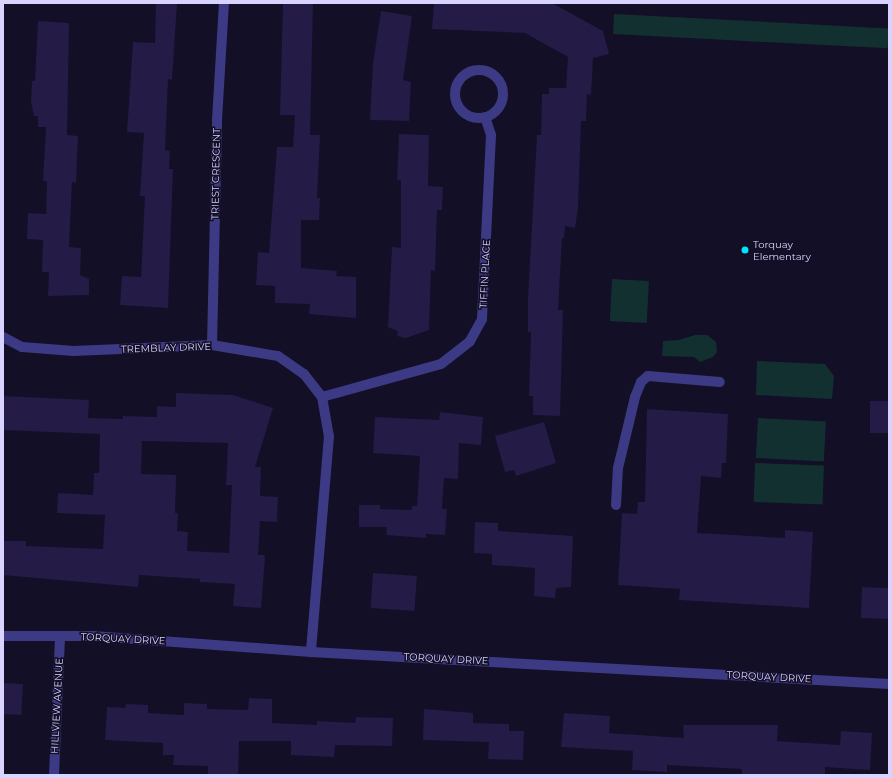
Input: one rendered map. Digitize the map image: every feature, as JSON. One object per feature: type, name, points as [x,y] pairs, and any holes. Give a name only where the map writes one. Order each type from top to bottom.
[{"type":"street","name":"TRIEST CRESCENT","points":[[212,345],[217,120],[224,3]]},
{"type":"street","points":[[472,71],[487,71],[500,80],[503,87],[502,102],[498,109],[485,117],[477,118],[466,113],[458,104],[455,96],[459,81],[472,71]]},
{"type":"street","name":"TIFFIN PLACE","points":[[322,397],[441,364],[470,341],[482,319],[491,135],[485,117]]},
{"type":"street","name":"TREMBLAY DRIVE","points":[[3,337],[22,347],[74,351],[212,345],[278,356],[304,374],[322,397],[329,436],[311,652]]},
{"type":"street","points":[[616,505],[618,468],[634,396],[640,382],[648,376],[720,382]]},
{"type":"street","name":"TORQUAY DRIVE","points":[[3,636],[94,636],[311,652],[889,684]]},
{"type":"street","name":"HILLVIEW AVENUE","points":[[54,775],[60,636]]},
{"type":"green space","points":[[614,14],[889,28],[888,48],[613,34]]},
{"type":"green space","points":[[612,279],[649,281],[647,323],[610,321]]},
{"type":"green space","points":[[695,335],[707,335],[716,342],[717,352],[713,357],[700,362],[694,357],[662,356],[663,341],[679,340]]},
{"type":"green space","points":[[757,361],[825,364],[834,376],[832,399],[756,395]]},
{"type":"green space","points":[[758,418],[826,422],[824,462],[756,458]]},
{"type":"green space","points":[[755,463],[824,465],[823,504],[754,502]]},
{"type":"building","points":[[156,3],[177,3],[172,80],[168,79],[165,150],[170,151],[169,169],[173,169],[168,308],[120,305],[122,276],[141,277],[145,196],[140,196],[144,133],[127,132],[133,42],[155,43]]},
{"type":"building","points":[[283,3],[313,3],[310,135],[320,135],[317,198],[320,198],[319,220],[301,220],[301,268],[337,271],[336,276],[356,277],[356,318],[309,314],[310,304],[275,303],[275,286],[256,285],[258,252],[269,253],[277,147],[293,147],[295,115],[280,115]]},
{"type":"building","points":[[434,3],[552,3],[603,31],[609,54],[593,58],[591,95],[587,94],[586,121],[581,121],[578,208],[575,228],[565,226],[564,238],[562,238],[558,310],[563,310],[560,416],[533,415],[533,396],[529,396],[531,332],[528,332],[528,298],[537,135],[541,135],[542,94],[549,94],[549,88],[566,88],[568,57],[525,33],[432,29]]},
{"type":"building","points":[[381,11],[412,16],[403,80],[411,82],[409,121],[370,120],[373,63]]},
{"type":"building","points":[[38,21],[69,23],[67,135],[78,136],[76,183],[72,182],[69,247],[81,248],[80,275],[89,279],[89,295],[48,296],[49,272],[42,272],[43,240],[27,239],[28,213],[46,214],[47,181],[43,181],[46,127],[38,127],[38,116],[34,116],[31,102],[32,81],[35,81]]},
{"type":"building","points":[[399,134],[429,135],[428,186],[443,187],[442,210],[437,210],[435,271],[431,270],[429,330],[406,338],[397,336],[398,331],[388,327],[392,247],[401,248],[401,180],[397,180]]},
{"type":"building","points":[[176,393],[233,395],[273,408],[255,467],[261,467],[260,496],[278,497],[277,522],[260,521],[258,555],[264,555],[265,558],[261,608],[233,606],[235,584],[200,582],[200,579],[139,575],[138,587],[3,575],[3,541],[26,541],[26,546],[103,549],[105,515],[57,513],[58,493],[93,495],[94,473],[99,473],[100,434],[3,430],[3,396],[89,400],[88,418],[123,419],[123,416],[157,417],[157,406],[176,407]],"holes":[[[142,441],[228,443],[226,485],[232,485],[229,553],[187,551],[188,532],[177,531],[178,513],[175,513],[176,475],[141,474]]]},
{"type":"building","points":[[870,401],[889,401],[889,433],[870,433]]},
{"type":"building","points":[[647,409],[728,414],[726,463],[722,463],[721,478],[701,476],[697,533],[785,538],[785,530],[813,532],[809,608],[679,600],[680,589],[618,585],[622,513],[637,514],[638,502],[645,502]]},
{"type":"building","points":[[440,412],[483,417],[481,445],[459,443],[458,479],[444,478],[442,509],[447,509],[445,535],[426,534],[426,538],[386,535],[387,527],[359,527],[359,505],[380,505],[380,509],[412,510],[412,506],[417,506],[420,456],[373,453],[375,417],[439,420]]},
{"type":"building","points":[[544,422],[556,463],[516,476],[514,470],[505,472],[495,436]]},
{"type":"building","points":[[475,522],[498,523],[498,531],[573,536],[571,587],[556,588],[555,598],[534,596],[535,568],[492,565],[492,554],[474,553]]},
{"type":"building","points":[[373,573],[417,576],[414,611],[371,608]]},
{"type":"building","points":[[862,587],[889,588],[888,619],[861,618]]},
{"type":"building","points":[[3,683],[23,684],[21,715],[3,714]]},
{"type":"building","points":[[249,698],[272,699],[272,723],[317,725],[317,721],[355,723],[356,717],[393,718],[392,746],[335,745],[334,757],[291,755],[291,741],[239,741],[238,775],[208,775],[208,766],[173,765],[174,755],[163,755],[163,743],[105,740],[107,707],[125,708],[126,704],[148,705],[148,713],[184,715],[184,703],[207,704],[207,709],[248,710]]},
{"type":"building","points":[[424,709],[473,713],[473,723],[509,724],[509,731],[524,731],[523,760],[488,759],[489,742],[423,740]]},
{"type":"building","points":[[564,713],[610,716],[609,733],[684,738],[683,725],[778,725],[777,741],[840,745],[841,731],[872,733],[870,770],[825,767],[825,775],[742,775],[742,769],[667,765],[667,772],[632,770],[633,751],[561,747]]},
{"type":"place","name":"Torquay Elementary","points":[[745,250]]}]
